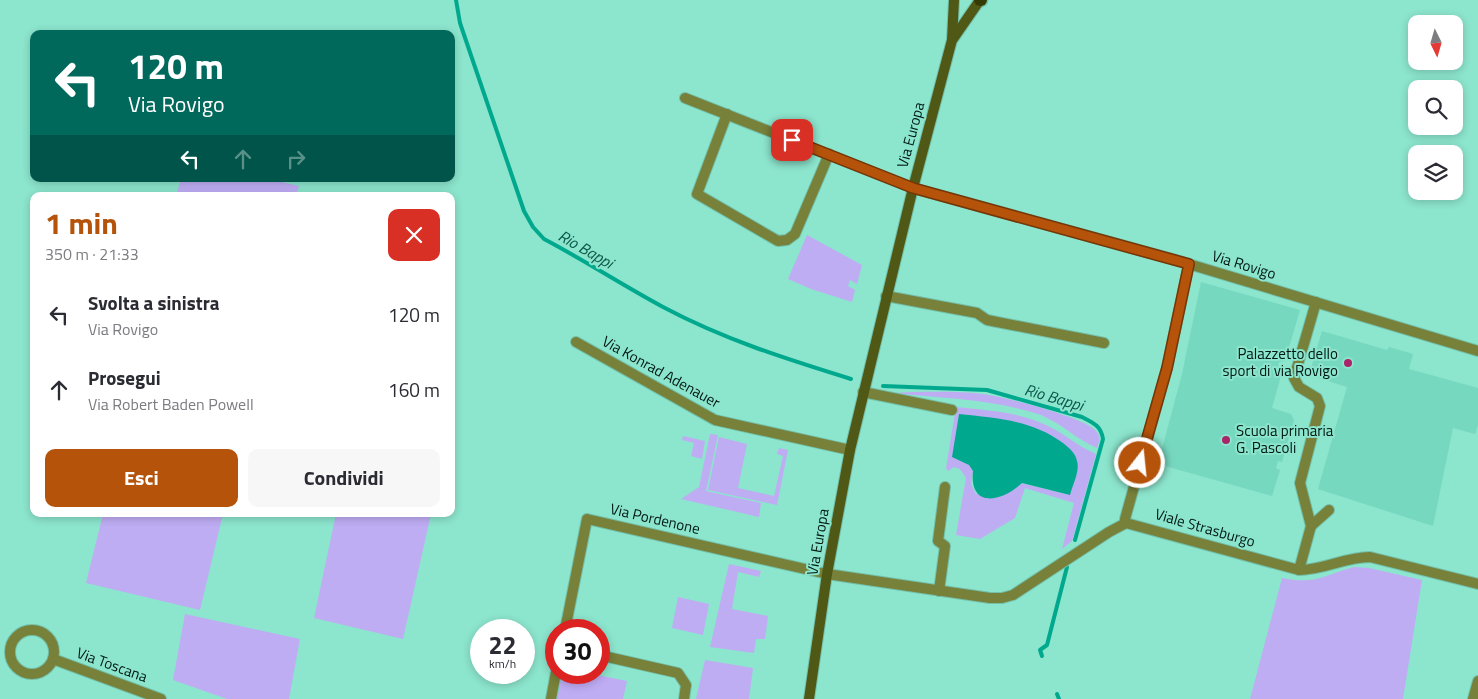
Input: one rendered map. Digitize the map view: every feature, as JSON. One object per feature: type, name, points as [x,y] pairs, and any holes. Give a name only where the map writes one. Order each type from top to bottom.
[{"type":"street","name":"Via Europa","points":[[809,699],[827,574],[850,450],[886,296],[952,40],[954,0]]},
{"type":"street","name":"Via Europa","points":[[952,40],[980,0]]},
{"type":"street","name":"Via Rovigo","points":[[685,98],[913,188],[1189,264],[1478,352]]},
{"type":"street","points":[[727,114],[697,194],[778,241],[787,240],[795,234],[829,154]]},
{"type":"street","points":[[827,574],[939,591],[1002,598],[1013,595],[1126,523],[1125,518],[1167,368],[1189,264]]},
{"type":"street","points":[[886,296],[977,313],[987,320],[1104,343]]},
{"type":"street","points":[[1299,570],[1311,526],[1300,483],[1320,406],[1317,398],[1299,387],[1294,378],[1316,302]]},
{"type":"street","name":"Via Konrad Adenauer","points":[[576,342],[715,420],[850,450]]},
{"type":"street","points":[[863,392],[952,410]]},
{"type":"street","points":[[939,591],[945,546],[938,541],[945,488]]},
{"type":"street","points":[[1311,526],[1329,510]]},
{"type":"street","name":"Via Pordenone","points":[[567,619],[587,519],[827,574]]},
{"type":"street","name":"Viale Strasburgo","points":[[1126,523],[1299,570],[1312,570],[1352,557],[1370,557],[1478,584]]},
{"type":"street","name":"Via Toscana","points":[[36,630],[45,634],[52,643],[52,659],[42,671],[27,673],[14,665],[10,656],[11,644],[20,633],[36,630]]},
{"type":"street","points":[[0,641],[11,644]]},
{"type":"street","points":[[610,657],[678,673],[686,685],[684,699]]},
{"type":"street","name":"Via Toscana","points":[[52,659],[161,699]]},
{"type":"street","points":[[1473,699],[1478,681]]},
{"type":"street","points":[[550,699],[553,684]]},
{"type":"shaded area","points":[[180,182],[282,182],[299,186],[297,192],[177,192]]},
{"type":"shaded area","points":[[807,235],[862,265],[857,284],[850,280],[848,286],[855,290],[852,302],[811,289],[788,279]]},
{"type":"shaded area","points":[[1201,282],[1300,310],[1285,361],[1279,362],[1278,367],[1282,372],[1272,408],[1291,414],[1294,420],[1282,462],[1278,461],[1276,468],[1280,470],[1272,496],[1158,464],[1182,374]]},
{"type":"shaded area","points":[[1322,331],[1387,350],[1389,347],[1413,354],[1409,369],[1478,388],[1478,425],[1475,434],[1453,428],[1433,526],[1318,489],[1347,387],[1309,375]]},
{"type":"shaded area","points":[[892,393],[973,393],[1023,403],[1059,413],[1088,425],[1098,434],[1099,443],[1097,448],[1048,418],[1023,410],[986,402]]},
{"type":"shaded area","points":[[956,407],[1002,412],[1025,417],[1053,428],[1096,454],[1072,541],[1062,549],[1074,503],[1025,488],[1015,518],[980,539],[956,535],[966,478],[960,469],[954,467],[948,471],[946,468]],"holes":[[[969,465],[1070,495],[1021,483],[976,494],[971,484],[973,471]]]},
{"type":"shaded area","points":[[959,414],[1013,421],[1039,429],[1063,443],[1073,453],[1078,465],[1070,495],[1022,483],[997,498],[981,497],[976,492],[973,483],[973,471],[969,465],[952,457]]},
{"type":"shaded area","points":[[710,434],[718,435],[706,491],[761,503],[759,517],[681,499],[699,487]]},
{"type":"shaded area","points":[[683,436],[705,441],[702,459],[691,456],[694,443],[682,440]]},
{"type":"shaded area","points":[[719,437],[747,444],[738,488],[774,496],[783,456],[777,454],[779,448],[788,450],[777,505],[708,490]]},
{"type":"shaded area","points":[[102,517],[222,517],[200,610],[86,583]]},
{"type":"shaded area","points":[[335,517],[430,517],[403,639],[314,618]]},
{"type":"shaded area","points":[[729,564],[761,571],[759,577],[738,572],[732,609],[768,616],[765,639],[756,639],[754,653],[710,647]]},
{"type":"shaded area","points":[[1354,567],[1369,568],[1422,580],[1403,699],[1250,699],[1282,578],[1312,580]]},
{"type":"shaded area","points":[[678,597],[709,604],[703,635],[672,628]]},
{"type":"shaded area","points":[[185,614],[300,639],[289,699],[227,699],[173,680]]},
{"type":"shaded area","points":[[705,660],[753,668],[749,699],[696,699]]},
{"type":"shaded area","points":[[610,678],[627,681],[623,699],[557,699],[560,684],[610,684]]},
{"type":"waterway","name":"Rio Bappi","points":[[456,0],[460,23],[524,211],[533,227],[544,239],[663,307],[709,329],[779,356],[851,379]]},
{"type":"waterway","name":"Rio Bappi","points":[[883,386],[987,390],[1082,417],[1096,425],[1101,431],[1103,439],[1075,540]]},
{"type":"waterway","name":"Rio Bappi","points":[[1042,656],[1040,650],[1047,645],[1067,567]]},
{"type":"waterway","name":"Rio Bappi","points":[[1057,694],[1059,699]]},
{"type":"place","name":"Palazzetto dello sport di via Rovigo","points":[[1348,363]]},
{"type":"place","name":"Scuola primaria G. Pascoli","points":[[1226,440]]},
{"type":"route","points":[[792,140],[913,188],[1189,264],[1167,368],[1140,463]]}]
